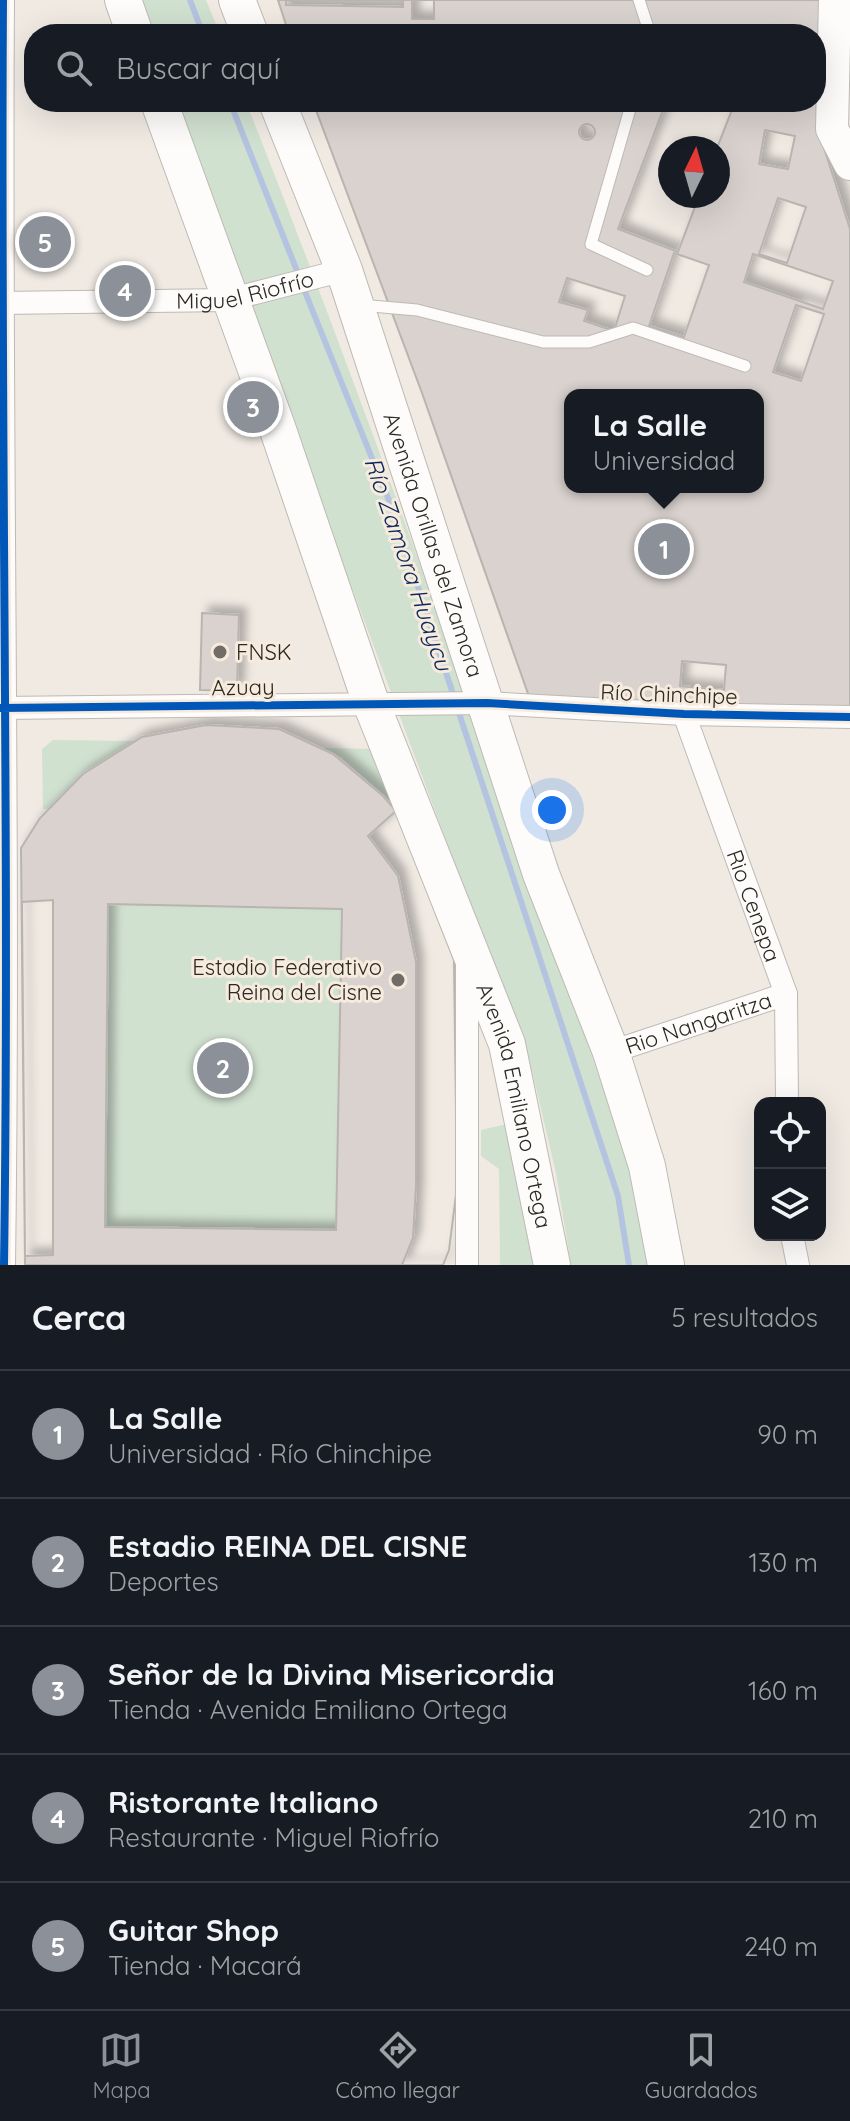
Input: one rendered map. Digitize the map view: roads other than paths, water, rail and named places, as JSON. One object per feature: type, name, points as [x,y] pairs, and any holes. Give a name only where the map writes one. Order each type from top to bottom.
[{"type":"main road","points":[[123,0],[131,24]]},
{"type":"main road","points":[[237,0],[246,24]]},
{"type":"main road","points":[[835,0],[832,129],[850,164]]},
{"type":"main road","name":"Avenida Emiliano Ortega","points":[[163,112],[237,299],[277,427],[467,948],[507,1044],[552,1265]]},
{"type":"main road","name":"Avenida Orillas del Zamora","points":[[280,112],[336,273],[355,305],[476,703],[611,1052],[647,1166],[666,1265]]},
{"type":"street","points":[[3,0],[0,303],[4,1265]]},
{"type":"street","points":[[850,164],[850,181]]},
{"type":"street","name":"Miguel Riofrío","points":[[0,303],[237,299],[336,273]]},
{"type":"street","name":"Azuay","points":[[2,709],[476,703]]},
{"type":"street","name":"Río Chinchipe","points":[[476,703],[684,714],[850,717]]},
{"type":"street","name":"Rio Cenepa","points":[[684,714],[786,994],[787,1097]]},
{"type":"street","name":"Avenida Emiliano Ortega","points":[[467,948],[467,1265]]},
{"type":"street","name":"Rio Nangaritza","points":[[611,1052],[786,994]]},
{"type":"street","points":[[793,1241],[798,1265]]},
{"type":"lane","points":[[639,0],[647,24]]},
{"type":"lane","points":[[629,112],[591,244],[647,270]]},
{"type":"lane","points":[[355,305],[417,310],[543,342],[589,342],[633,328],[745,366]]},
{"type":"waterway","name":"Río Zamora Huaycu","points":[[190,0],[199,24]]},
{"type":"waterway","name":"Río Zamora Huaycu","points":[[234,112],[299,276]]},
{"type":"waterway","name":"Río Zamora Huaycu","points":[[303,287],[392,508],[454,697]]},
{"type":"waterway","name":"Río Zamora Huaycu","points":[[457,707],[618,1196],[629,1265]]},
{"type":"place","name":"Guitar Shop","points":[[45,242]]},
{"type":"place","name":"Ristorante Italiano","points":[[125,291]]},
{"type":"place","name":"Señor de la Divina Misericordia","points":[[253,407]]},
{"type":"place","name":"La Salle","points":[[664,549]]},
{"type":"place","name":"FNSK","points":[[220,652]]},
{"type":"place","name":"Estadio Federativo Reina del Cisne","points":[[398,980]]},
{"type":"place","name":"Estadio REINA DEL CISNE","points":[[223,1068]]}]
